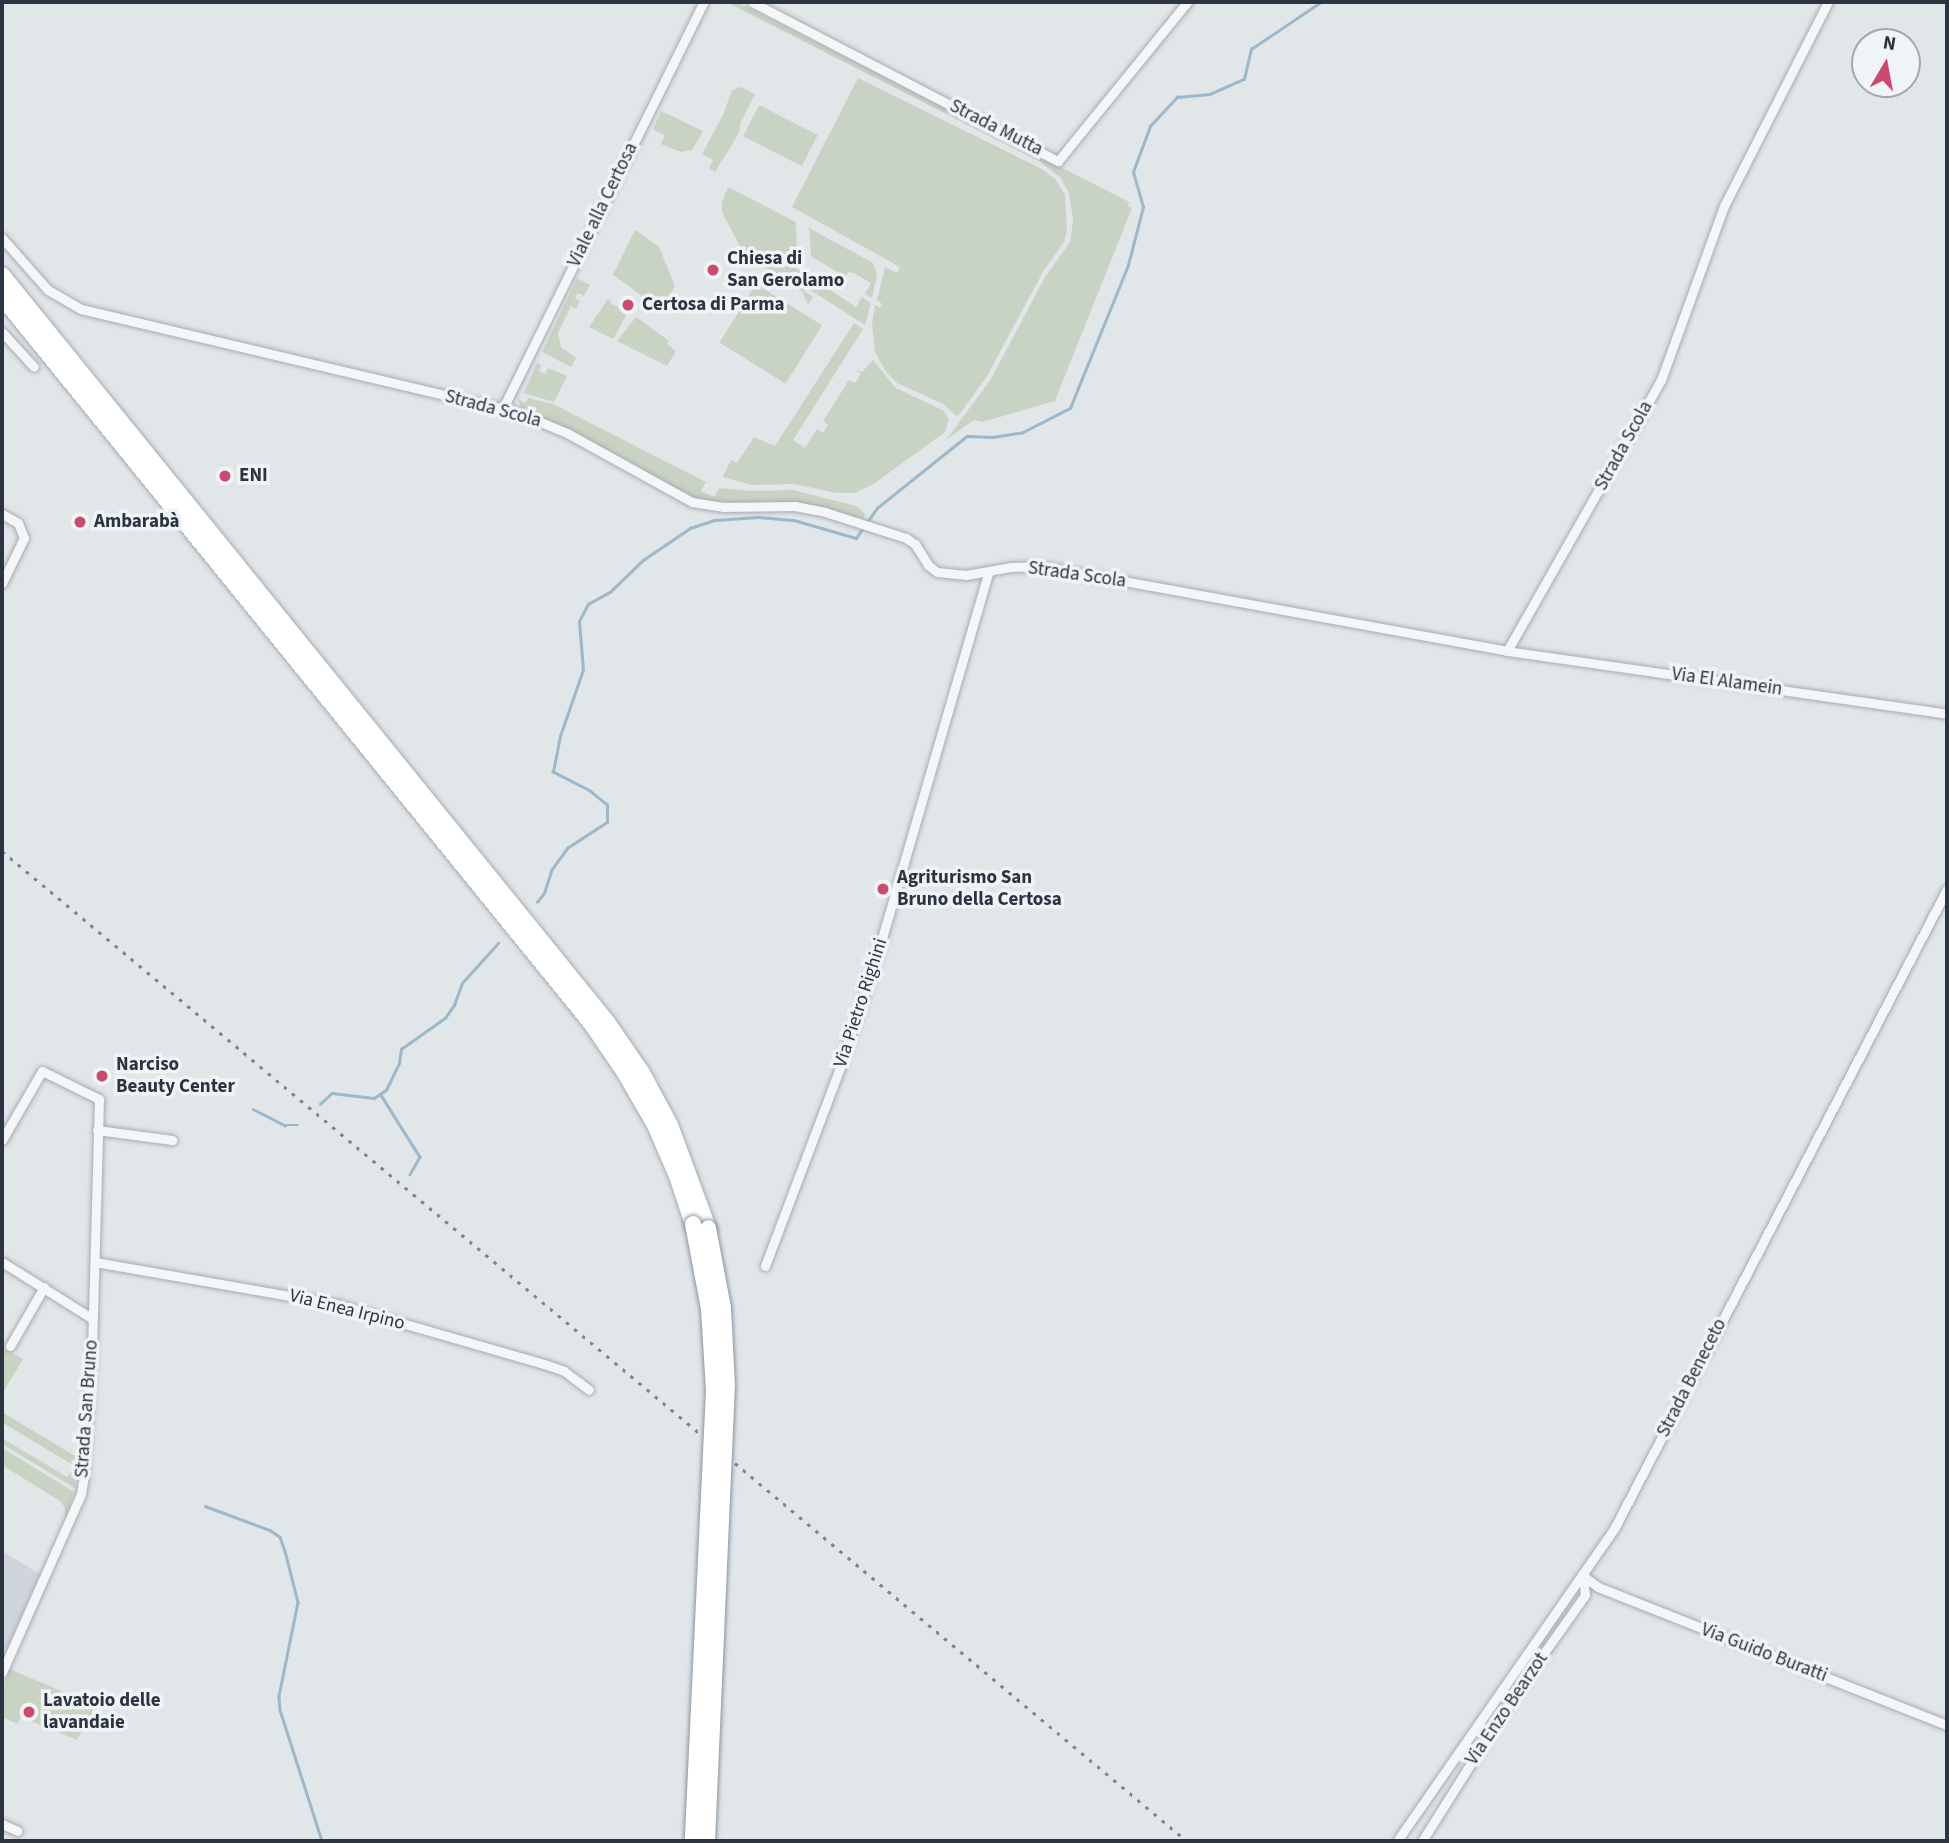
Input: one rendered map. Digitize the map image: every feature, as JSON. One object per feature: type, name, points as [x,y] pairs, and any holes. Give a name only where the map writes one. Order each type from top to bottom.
[{"type":"highway","points":[[2,275],[607,1022],[642,1073],[687,1162],[700,1226],[723,1307],[727,1407],[707,1841]]},
{"type":"highway","points":[[2,297],[591,1023],[625,1073],[655,1125],[700,1226],[714,1380],[693,1841]]},
{"type":"street","name":"Viale alla Certosa","points":[[503,408],[704,2]]},
{"type":"street","name":"Strada Mutta","points":[[752,2],[1058,161],[1187,2]]},
{"type":"street","name":"Strada Scola","points":[[2,237],[52,294],[81,309],[503,408],[558,428],[692,502],[723,507],[795,506],[861,523],[915,544],[928,565],[937,572],[988,573],[1012,567],[1041,566],[1507,650],[1661,380],[1724,206],[1828,2]]},
{"type":"street","points":[[2,332],[34,367]]},
{"type":"street","points":[[2,514],[18,523],[24,538],[2,583]]},
{"type":"street","name":"Via Pietro Righini","points":[[765,1265],[840,1067],[876,959],[988,573]]},
{"type":"street","name":"Via El Alamein","points":[[1507,650],[1947,714]]},
{"type":"street","name":"Strada Beneceto","points":[[1397,1841],[1615,1527],[1947,889]]},
{"type":"street","name":"Strada San Bruno","points":[[2,1140],[43,1071],[99,1099],[93,1319],[80,1494],[2,1672]]},
{"type":"street","points":[[97,1130],[172,1140]]},
{"type":"street","points":[[2,1262],[93,1319]]},
{"type":"street","name":"Via Enea Irpino","points":[[95,1262],[336,1304],[544,1364],[564,1371],[590,1390]]},
{"type":"street","points":[[10,1346],[44,1287]]},
{"type":"street","name":"Via Guido Buratti","points":[[1583,1576],[1598,1587],[1947,1725]]},
{"type":"street","name":"Via Enzo Bearzot","points":[[1422,1841],[1514,1695],[1585,1595],[1583,1576]]},
{"type":"street","points":[[2,1824],[19,1831]]},
{"type":"shaded area","points":[[2,1551],[40,1574],[2,1660]]},
{"type":"green space","points":[[726,2],[737,2],[1129,202],[1128,206],[1132,208],[1055,401],[982,422],[974,420],[946,440],[991,379],[1045,277],[1070,242],[1073,221],[1069,193],[1060,177],[1039,161]]},
{"type":"green space","points":[[858,78],[1040,168],[1055,179],[1065,195],[1067,232],[1064,242],[1044,270],[987,376],[956,416],[943,404],[897,383],[886,372],[875,352],[872,324],[875,305],[880,308],[882,304],[877,300],[885,267],[897,273],[900,267],[792,207]]},
{"type":"green space","points":[[741,87],[755,94],[740,124],[739,133],[715,172],[709,168],[713,160],[702,154],[723,115],[732,90]]},
{"type":"green space","points":[[759,105],[818,135],[802,166],[743,136]]},
{"type":"green space","points":[[661,111],[703,131],[692,150],[681,152],[661,144],[665,135],[653,130]]},
{"type":"green space","points":[[728,187],[796,222],[797,259],[745,256],[722,212],[722,202]]},
{"type":"green space","points":[[809,228],[873,263],[877,275],[872,298],[865,294],[871,283],[854,273],[848,272],[845,277],[811,256]]},
{"type":"green space","points":[[635,230],[659,247],[675,286],[662,310],[613,275]]},
{"type":"green space","points":[[761,265],[793,266],[805,274],[804,291],[813,297],[808,305],[802,291]]},
{"type":"green space","points":[[809,276],[856,307],[862,297],[871,303],[865,325],[809,289]]},
{"type":"green space","points":[[577,278],[590,285],[584,296],[578,293],[575,298],[580,301],[576,309],[571,306],[558,333],[561,347],[576,358],[571,367],[542,352]]},
{"type":"green space","points":[[756,284],[822,325],[786,384],[719,343]]},
{"type":"green space","points":[[608,299],[628,312],[613,339],[589,327]]},
{"type":"green space","points":[[636,317],[669,341],[667,344],[676,351],[667,366],[617,341]]},
{"type":"green space","points":[[854,323],[863,329],[793,440],[805,448],[817,429],[823,433],[828,425],[823,421],[849,380],[855,383],[861,374],[855,370],[862,372],[873,360],[896,388],[944,411],[949,419],[945,432],[875,483],[855,493],[836,493],[795,484],[752,485],[723,477],[731,460],[737,463],[754,437],[775,446]]},
{"type":"green space","points":[[537,363],[541,365],[539,371],[545,374],[548,368],[567,376],[554,402],[524,393]]},
{"type":"green space","points":[[517,398],[525,403],[528,398],[553,404],[706,482],[701,491],[714,497],[719,488],[749,491],[793,490],[856,506],[865,514],[863,520],[822,507],[698,500],[570,431],[522,409]]},
{"type":"green space","points":[[2,1347],[23,1359],[2,1394]]},
{"type":"green space","points":[[2,1412],[78,1458],[74,1466],[2,1422]]},
{"type":"green space","points":[[2,1438],[67,1477],[71,1471],[76,1474],[75,1488],[2,1444]]},
{"type":"green space","points":[[2,1448],[74,1492],[65,1519],[65,1508],[60,1501],[2,1465]]},
{"type":"green space","points":[[10,1669],[96,1706],[77,1740],[21,1717],[17,1724],[2,1717],[2,1688]]},
{"type":"waterway","points":[[537,902],[544,893],[552,869],[567,848],[607,822],[607,805],[590,791],[553,772],[560,736],[583,670],[579,621],[588,604],[610,592],[643,560],[690,528],[715,520],[758,517],[794,520],[856,538],[877,508],[967,436],[993,437],[1023,432],[1070,408],[1128,265],[1143,207],[1133,172],[1150,126],[1177,97],[1210,94],[1244,79],[1251,49],[1321,2]]},
{"type":"waterway","points":[[320,1104],[332,1093],[374,1098],[386,1090],[399,1063],[401,1049],[445,1018],[454,1005],[462,983],[498,943]]},
{"type":"waterway","points":[[381,1095],[420,1157],[410,1174]]},
{"type":"waterway","points":[[253,1109],[285,1125],[298,1125]]},
{"type":"waterway","points":[[205,1506],[270,1530],[280,1537],[285,1551],[298,1602],[279,1696],[280,1710],[322,1841]]},
{"type":"railway","points":[[2,851],[703,1436]]},
{"type":"railway","points":[[735,1463],[1187,1841]]},
{"type":"place","name":"Chiesa di San Gerolamo","points":[[713,270]]},
{"type":"place","name":"Certosa di Parma","points":[[628,305]]},
{"type":"place","name":"ENI","points":[[225,476]]},
{"type":"place","name":"Ambarabà","points":[[80,522]]},
{"type":"place","name":"Agriturismo San Bruno della Certosa","points":[[883,889]]},
{"type":"place","name":"Narciso Beauty Center","points":[[102,1076]]},
{"type":"place","name":"Lavatoio delle lavandaie","points":[[29,1712]]}]
